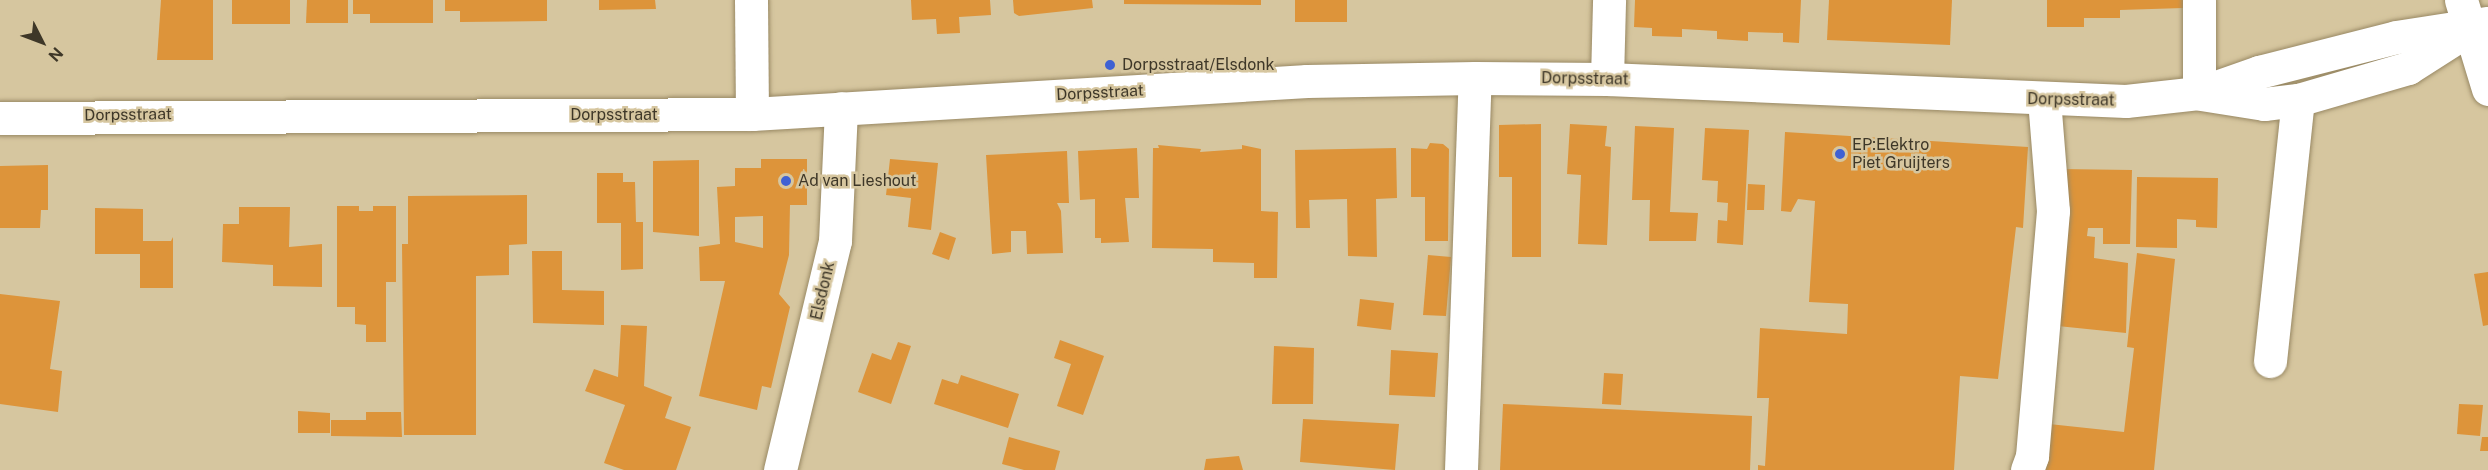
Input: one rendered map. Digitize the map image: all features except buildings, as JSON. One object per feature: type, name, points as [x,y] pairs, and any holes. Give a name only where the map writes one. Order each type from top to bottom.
[{"type":"street","points":[[751,0],[752,114]]},
{"type":"street","points":[[1606,79],[1609,0]]},
{"type":"street","points":[[2199,0],[2199,93]]},
{"type":"street","points":[[2474,17],[2488,89]]},
{"type":"street","name":"Dorpsstraat","points":[[0,118],[752,114],[1307,81],[1475,78],[1606,79],[2044,100],[2126,101],[2199,93],[2269,69],[2474,17]]},
{"type":"street","name":"Dorpsstraat","points":[[2199,93],[2264,104],[2298,100],[2408,68],[2474,17]]},
{"type":"street","points":[[1461,470],[1475,78]]},
{"type":"street","points":[[2027,470],[2032,456],[2053,211],[2044,100]]},
{"type":"street","points":[[2270,361],[2298,100]]},
{"type":"street","name":"Elsdonk","points":[[780,470],[835,241],[841,108]]},
{"type":"place","name":"Dorpsstraat/Elsdonk","points":[[1110,65]]},
{"type":"place","name":"EP:Elektro Piet Gruijters","points":[[1840,154]]},
{"type":"place","name":"Ad van Lieshout","points":[[786,181]]}]
